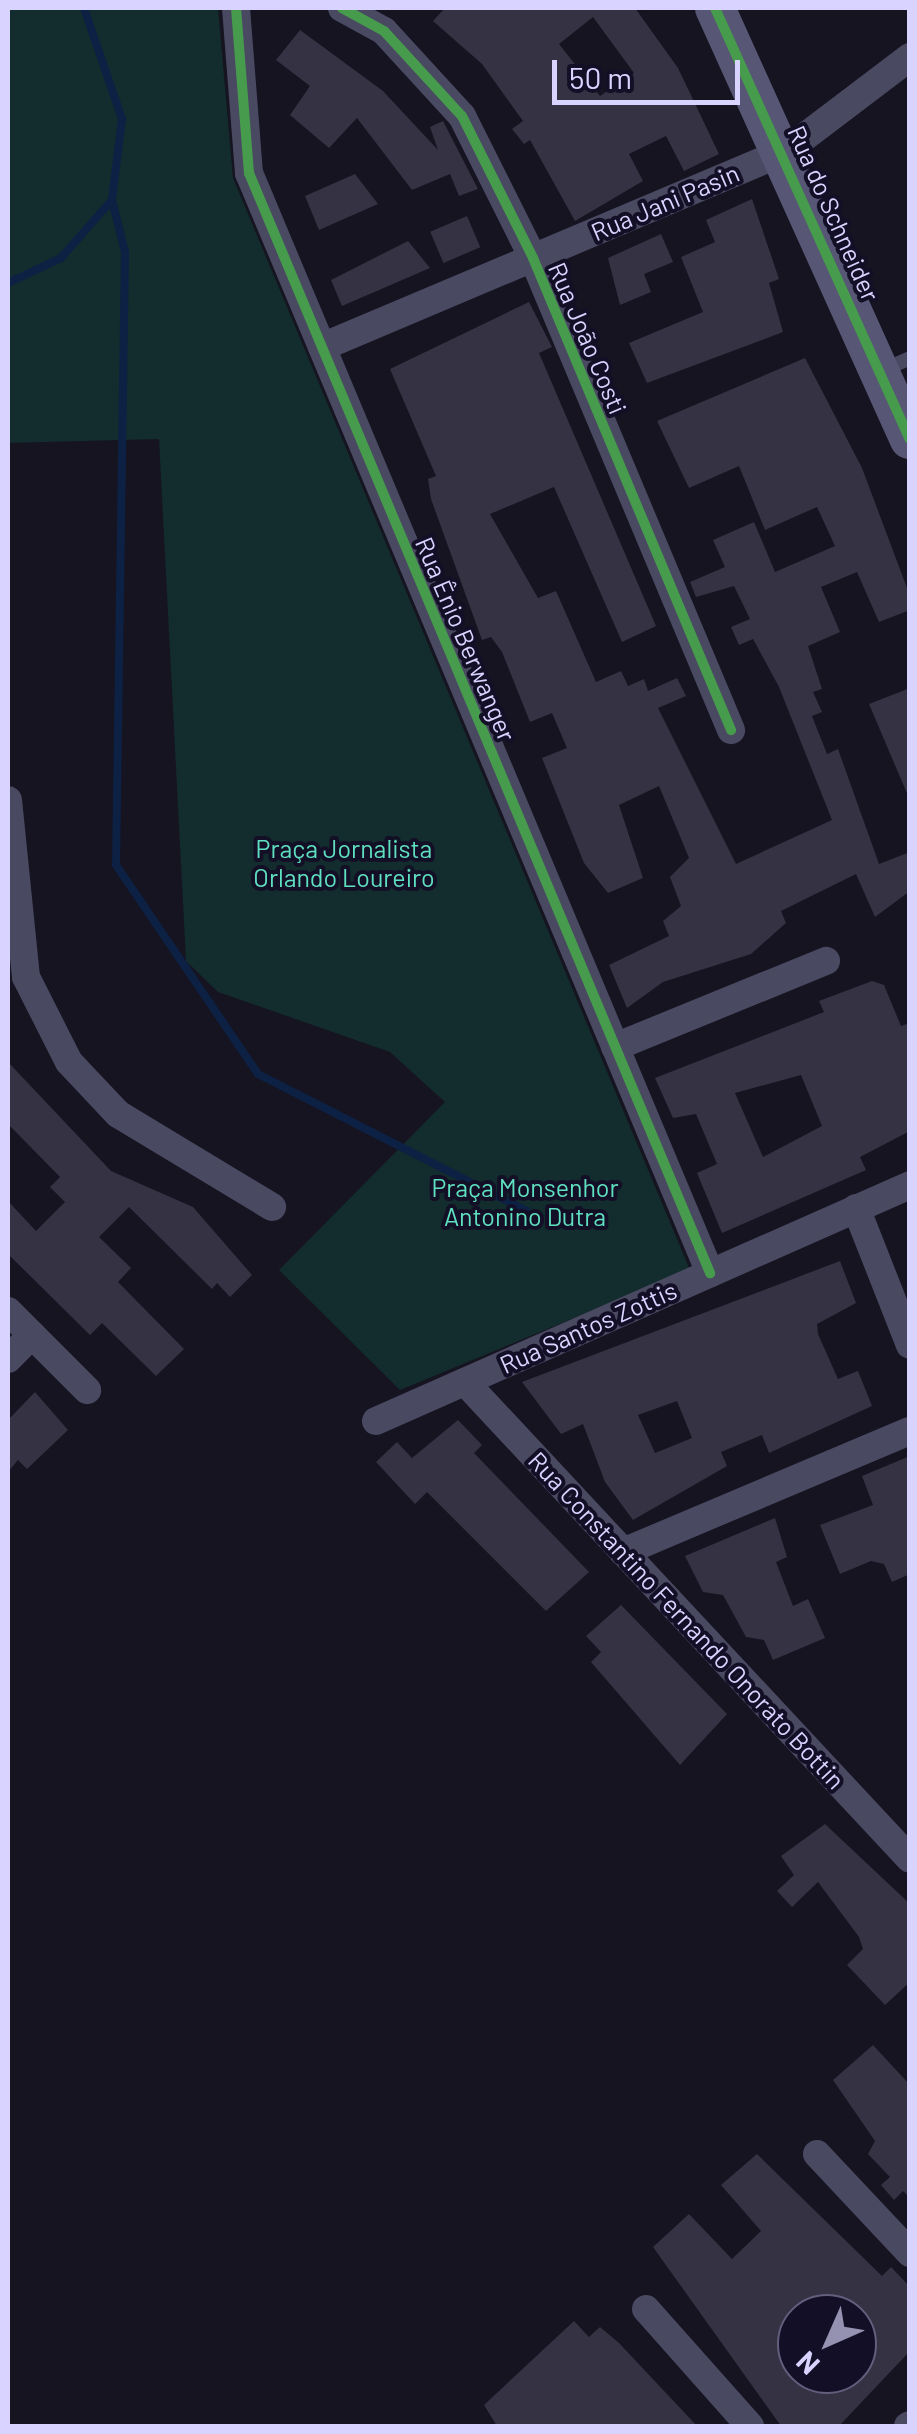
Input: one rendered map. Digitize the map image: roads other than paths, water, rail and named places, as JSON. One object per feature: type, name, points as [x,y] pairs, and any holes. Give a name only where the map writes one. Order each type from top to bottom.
[{"type":"street","name":"Rua Ênio Berwanger","points":[[236,8],[249,172],[710,1273]]},
{"type":"street","name":"Rua João Costi","points":[[342,8],[384,31],[462,116],[533,258],[731,730]]},
{"type":"street","name":"Rua do Schneider","points":[[715,8],[895,364],[910,438]]},
{"type":"street","name":"Rua Jani Pasin","points":[[322,347],[786,151],[910,57]]},
{"type":"street","points":[[8,800],[26,976],[69,1062],[118,1114],[272,1206]]},
{"type":"street","points":[[616,1047],[826,961]]},
{"type":"street","name":"Rua Santos Zottis","points":[[376,1422],[910,1185]]},
{"type":"street","points":[[856,1208],[910,1344]]},
{"type":"street","points":[[8,1311],[88,1390]]},
{"type":"street","points":[[8,1359],[32,1335]]},
{"type":"street","name":"Rua Constantino Fernando Onorato Bottin","points":[[464,1382],[910,1858]]},
{"type":"street","points":[[623,1552],[910,1431]]},
{"type":"street","points":[[817,2154],[910,2253]]},
{"type":"street","points":[[646,2308],[750,2426]]},
{"type":"waterway","points":[[8,283],[61,258],[112,200],[122,119],[84,8]]},
{"type":"waterway","points":[[112,200],[125,252],[116,865],[258,1074],[527,1211]]},
{"type":"park label","name":"Praça Jornalista Orlando Loureiro","points":[[344,864]]},
{"type":"park label","name":"Praça Monsenhor Antonino Dutra","points":[[525,1202]]}]
